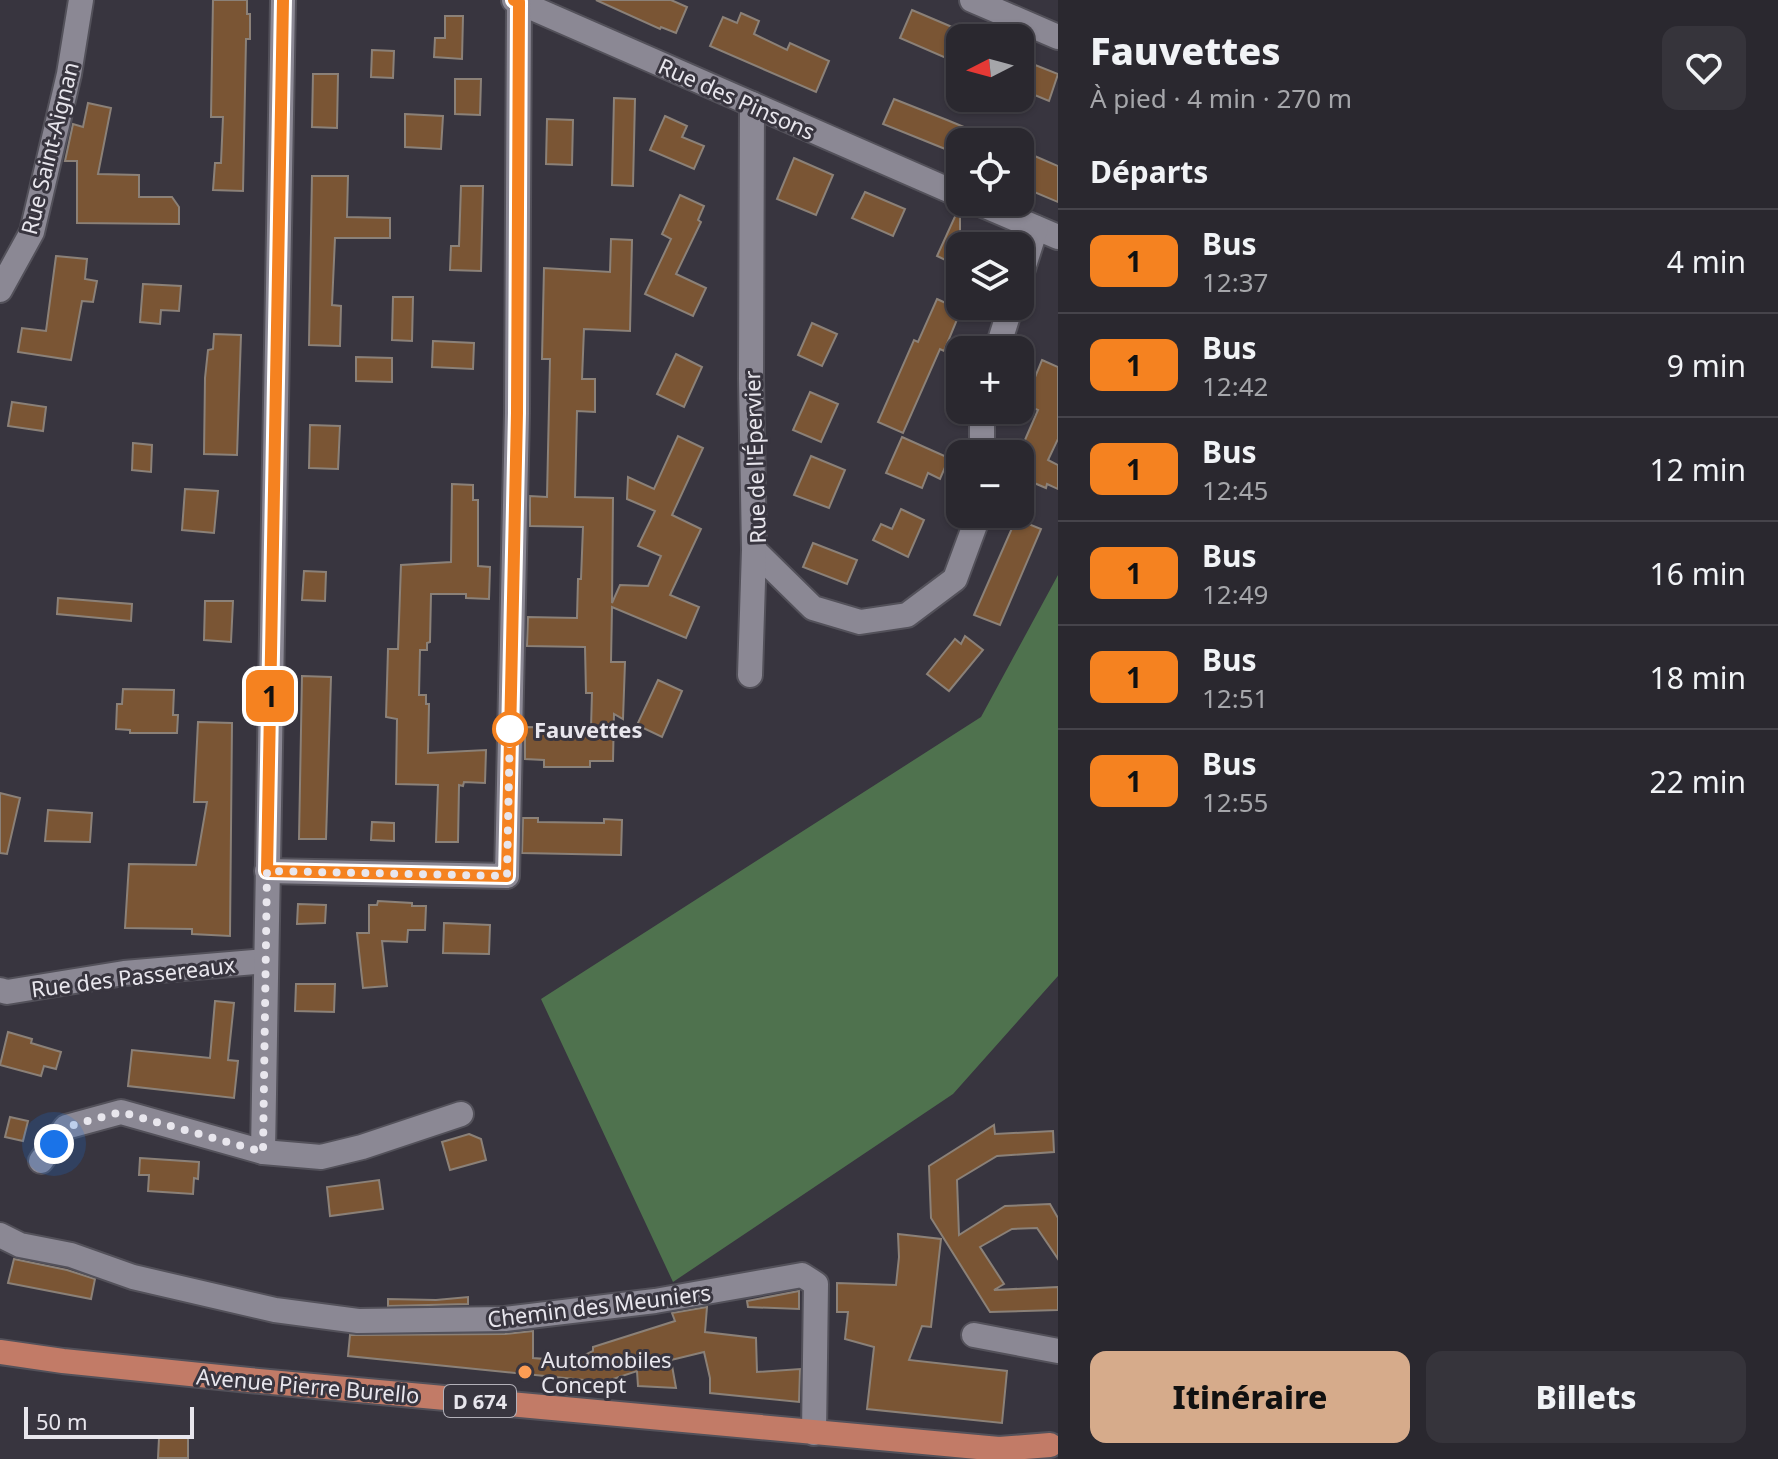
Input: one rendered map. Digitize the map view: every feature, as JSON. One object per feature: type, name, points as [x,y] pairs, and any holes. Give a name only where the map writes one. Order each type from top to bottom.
[{"type":"main road","name":"Avenue Pierre Burello","points":[[0,1352],[172,1372],[814,1433],[959,1452],[1006,1454],[1049,1448]]},
{"type":"street","name":"Rue Saint-Aignan","points":[[0,290],[32,232],[69,74],[81,0]]},
{"type":"street","points":[[263,1152],[283,0]]},
{"type":"street","points":[[972,0],[1058,37]]},
{"type":"street","points":[[267,871],[507,876],[517,413],[516,1]]},
{"type":"street","name":"Rue des Pinsons","points":[[516,1],[946,189]]},
{"type":"street","name":"Rue de l'Épervier","points":[[752,104],[754,550],[813,608],[860,622],[907,615],[955,579],[974,528]]},
{"type":"street","points":[[1008,216],[1047,233],[1034,255]]},
{"type":"street","points":[[750,675],[754,550]]},
{"type":"street","name":"Rue des Passereaux","points":[[0,990],[7,992],[124,973],[266,961]]},
{"type":"street","points":[[41,1161],[66,1127],[121,1112],[263,1152],[321,1157],[362,1147],[461,1114]]},
{"type":"street","name":"Chemin des Meuniers","points":[[0,1235],[20,1245],[71,1255],[133,1277],[275,1310],[358,1321],[505,1319],[655,1301],[802,1275],[816,1284],[814,1433]]},
{"type":"street","points":[[974,1335],[1058,1351]]},
{"type":"green space","points":[[1058,575],[1058,976],[953,1094],[673,1282],[541,999],[981,717]]},
{"type":"building","points":[[213,0],[247,0],[247,14],[250,14],[250,39],[246,39],[243,191],[213,190],[215,163],[221,163],[223,117],[211,117]]},
{"type":"building","points":[[596,0],[671,0],[687,7],[676,33],[660,29]]},
{"type":"building","points":[[912,10],[946,24],[946,58],[900,38]]},
{"type":"building","points":[[741,13],[759,21],[754,34],[787,50],[790,43],[829,61],[816,92],[710,46],[723,17],[737,23]]},
{"type":"building","points":[[445,16],[463,16],[462,59],[434,57],[435,38],[445,38]]},
{"type":"building","points":[[372,50],[394,51],[393,78],[371,77]]},
{"type":"building","points":[[1034,65],[1058,74],[1049,101],[1034,95]]},
{"type":"building","points":[[313,74],[338,74],[337,128],[312,127]]},
{"type":"building","points":[[455,79],[481,79],[480,115],[455,114]]},
{"type":"building","points":[[614,98],[635,99],[633,186],[612,185]]},
{"type":"building","points":[[894,99],[965,128],[946,128],[946,149],[883,124]]},
{"type":"building","points":[[88,103],[111,108],[98,174],[139,175],[139,197],[172,197],[179,207],[179,224],[77,223],[77,161],[65,161],[73,124],[83,127]]},
{"type":"building","points":[[405,114],[443,116],[441,149],[405,147]]},
{"type":"building","points":[[665,116],[687,126],[682,137],[704,146],[694,169],[650,150]]},
{"type":"building","points":[[547,119],[573,120],[572,165],[546,164]]},
{"type":"building","points":[[1034,156],[1058,166],[1058,202],[1034,192]]},
{"type":"building","points":[[794,158],[833,175],[816,215],[777,199]]},
{"type":"building","points":[[312,176],[348,176],[347,217],[390,218],[390,238],[335,238],[332,305],[341,306],[340,346],[309,345]]},
{"type":"building","points":[[461,186],[483,186],[481,271],[450,270],[451,246],[459,246]]},
{"type":"building","points":[[865,192],[905,209],[893,236],[852,218]]},
{"type":"building","points":[[680,195],[704,206],[698,220],[701,222],[676,274],[706,288],[693,316],[645,294],[671,239],[662,234]]},
{"type":"building","points":[[955,216],[960,216],[960,232],[948,232]]},
{"type":"building","points":[[946,236],[946,260],[937,256]]},
{"type":"building","points":[[611,239],[632,240],[630,331],[584,329],[582,379],[595,379],[595,412],[577,411],[575,497],[613,498],[612,603],[620,585],[648,586],[661,556],[638,546],[655,511],[627,499],[628,477],[654,489],[678,436],[703,448],[672,515],[701,529],[670,595],[699,607],[686,638],[612,607],[611,662],[625,662],[623,719],[614,714],[613,761],[590,761],[590,767],[544,767],[544,760],[525,759],[525,727],[591,728],[592,693],[586,693],[585,647],[527,646],[528,617],[577,618],[578,579],[581,579],[583,527],[530,526],[530,496],[547,497],[550,359],[542,359],[544,268],[610,272]]},
{"type":"building","points":[[56,256],[87,259],[85,279],[97,281],[93,302],[82,301],[71,360],[18,352],[22,328],[46,331]]},
{"type":"building","points":[[143,284],[181,286],[179,311],[161,310],[160,324],[140,322]]},
{"type":"building","points":[[393,297],[413,297],[412,341],[392,340]]},
{"type":"building","points":[[937,299],[946,303],[946,320],[957,320],[950,336],[946,336],[944,351],[940,349],[903,433],[878,422],[914,340],[918,342]]},
{"type":"building","points":[[812,323],[837,334],[822,366],[798,355]]},
{"type":"building","points":[[214,334],[241,335],[237,455],[204,454],[205,378],[208,350],[213,349]]},
{"type":"building","points":[[433,341],[474,343],[473,369],[432,367]]},
{"type":"building","points":[[676,354],[702,367],[684,407],[657,394]]},
{"type":"building","points":[[356,357],[392,358],[392,382],[356,381]]},
{"type":"building","points":[[1042,360],[1058,367],[1058,439],[1048,460],[1058,465],[1058,489],[1034,483],[1034,440],[1025,440],[1038,410],[1034,408],[1034,380]]},
{"type":"building","points":[[810,392],[838,404],[821,442],[793,430]]},
{"type":"building","points":[[12,402],[46,407],[43,431],[8,426]]},
{"type":"building","points":[[310,425],[340,426],[338,469],[309,468]]},
{"type":"building","points":[[902,437],[946,457],[940,479],[928,473],[922,488],[886,473]]},
{"type":"building","points":[[133,443],[152,445],[151,472],[132,470]]},
{"type":"building","points":[[811,456],[845,470],[829,508],[794,495]]},
{"type":"building","points":[[452,484],[473,485],[473,500],[478,500],[478,566],[490,567],[489,599],[466,598],[466,594],[431,594],[430,642],[427,643],[427,650],[420,650],[419,695],[426,695],[426,704],[429,704],[428,753],[486,750],[485,783],[464,782],[463,786],[459,785],[458,842],[436,842],[438,785],[396,784],[397,719],[386,717],[388,649],[398,649],[401,565],[451,562]]},
{"type":"building","points":[[185,489],[218,491],[214,533],[182,530]]},
{"type":"building","points":[[901,509],[924,520],[908,557],[873,540],[881,524],[892,529]]},
{"type":"building","points":[[1034,526],[1041,529],[1000,625],[974,615],[1012,528]]},
{"type":"building","points":[[813,543],[857,560],[847,584],[803,567]]},
{"type":"building","points":[[304,571],[326,572],[325,601],[302,600]]},
{"type":"building","points":[[58,598],[132,604],[131,621],[57,614]]},
{"type":"building","points":[[205,601],[233,601],[231,642],[204,640]]},
{"type":"building","points":[[965,636],[983,650],[949,691],[927,674],[955,639],[961,644]]},
{"type":"building","points":[[302,676],[331,677],[326,839],[299,839]]},
{"type":"building","points":[[658,680],[682,691],[662,737],[637,725]]},
{"type":"building","points":[[123,689],[174,690],[173,715],[178,715],[177,733],[130,733],[130,730],[116,729],[117,704],[122,704]]},
{"type":"building","points":[[198,722],[232,723],[230,936],[192,934],[192,929],[125,928],[129,864],[196,865],[207,802],[194,802]]},
{"type":"building","points":[[0,793],[20,798],[7,854],[0,853]]},
{"type":"building","points":[[48,810],[92,813],[90,842],[45,841]]},
{"type":"building","points":[[523,818],[538,818],[538,822],[604,823],[604,819],[622,820],[621,855],[522,853]]},
{"type":"building","points":[[372,822],[394,823],[394,841],[371,840]]},
{"type":"building","points":[[378,901],[426,906],[425,930],[408,930],[407,942],[382,941],[387,986],[363,988],[357,933],[369,933],[369,905],[377,905]]},
{"type":"building","points":[[298,904],[326,905],[325,923],[297,924]]},
{"type":"building","points":[[444,923],[490,925],[489,954],[443,953]]},
{"type":"building","points":[[296,984],[335,984],[334,1012],[295,1011]]},
{"type":"building","points":[[215,1001],[234,1003],[228,1060],[238,1061],[234,1098],[128,1086],[132,1050],[210,1058]]},
{"type":"building","points":[[8,1032],[61,1052],[56,1069],[44,1066],[41,1076],[0,1065]]},
{"type":"building","points":[[10,1117],[28,1121],[23,1141],[5,1137]]},
{"type":"building","points":[[994,1125],[995,1134],[1053,1131],[1054,1152],[997,1156],[957,1180],[959,1235],[1005,1206],[1050,1204],[1058,1218],[1058,1259],[1037,1228],[1012,1229],[980,1247],[1004,1284],[994,1290],[1058,1287],[1058,1310],[990,1312],[931,1218],[929,1166]]},
{"type":"building","points":[[469,1134],[481,1139],[486,1160],[450,1170],[442,1142]]},
{"type":"building","points":[[140,1158],[199,1162],[193,1194],[148,1191],[149,1175],[139,1175]]},
{"type":"building","points":[[379,1180],[383,1209],[330,1216],[327,1187]]},
{"type":"building","points":[[898,1234],[941,1239],[931,1327],[922,1326],[909,1360],[1007,1371],[1002,1423],[867,1409],[874,1347],[845,1339],[848,1312],[837,1312],[837,1283],[896,1285]]},
{"type":"building","points":[[14,1259],[95,1279],[91,1299],[8,1283]]},
{"type":"building","points":[[799,1291],[799,1309],[748,1307],[747,1301]]},
{"type":"building","points":[[468,1297],[468,1304],[388,1306],[388,1299]]},
{"type":"building","points":[[707,1307],[705,1332],[756,1338],[757,1372],[800,1369],[799,1402],[710,1393],[704,1352],[671,1360],[676,1388],[638,1386],[637,1371],[604,1382],[348,1356],[350,1335],[533,1331],[533,1358],[573,1361],[593,1351],[593,1347],[675,1321],[672,1313]]},
{"type":"building","points":[[159,1438],[188,1438],[188,1458],[158,1458]]},
{"type":"bus line","name":"1","points":[[283,0],[267,871],[507,876],[517,413],[519,2],[514,0]]},
{"type":"place","name":"Fauvettes","points":[[510,729]]},
{"type":"place","name":"Automobiles Concept","points":[[525,1372]]},
{"type":"route","points":[[54,1144],[66,1127],[121,1112],[263,1152],[267,871],[507,876],[510,724],[510,729]]}]
